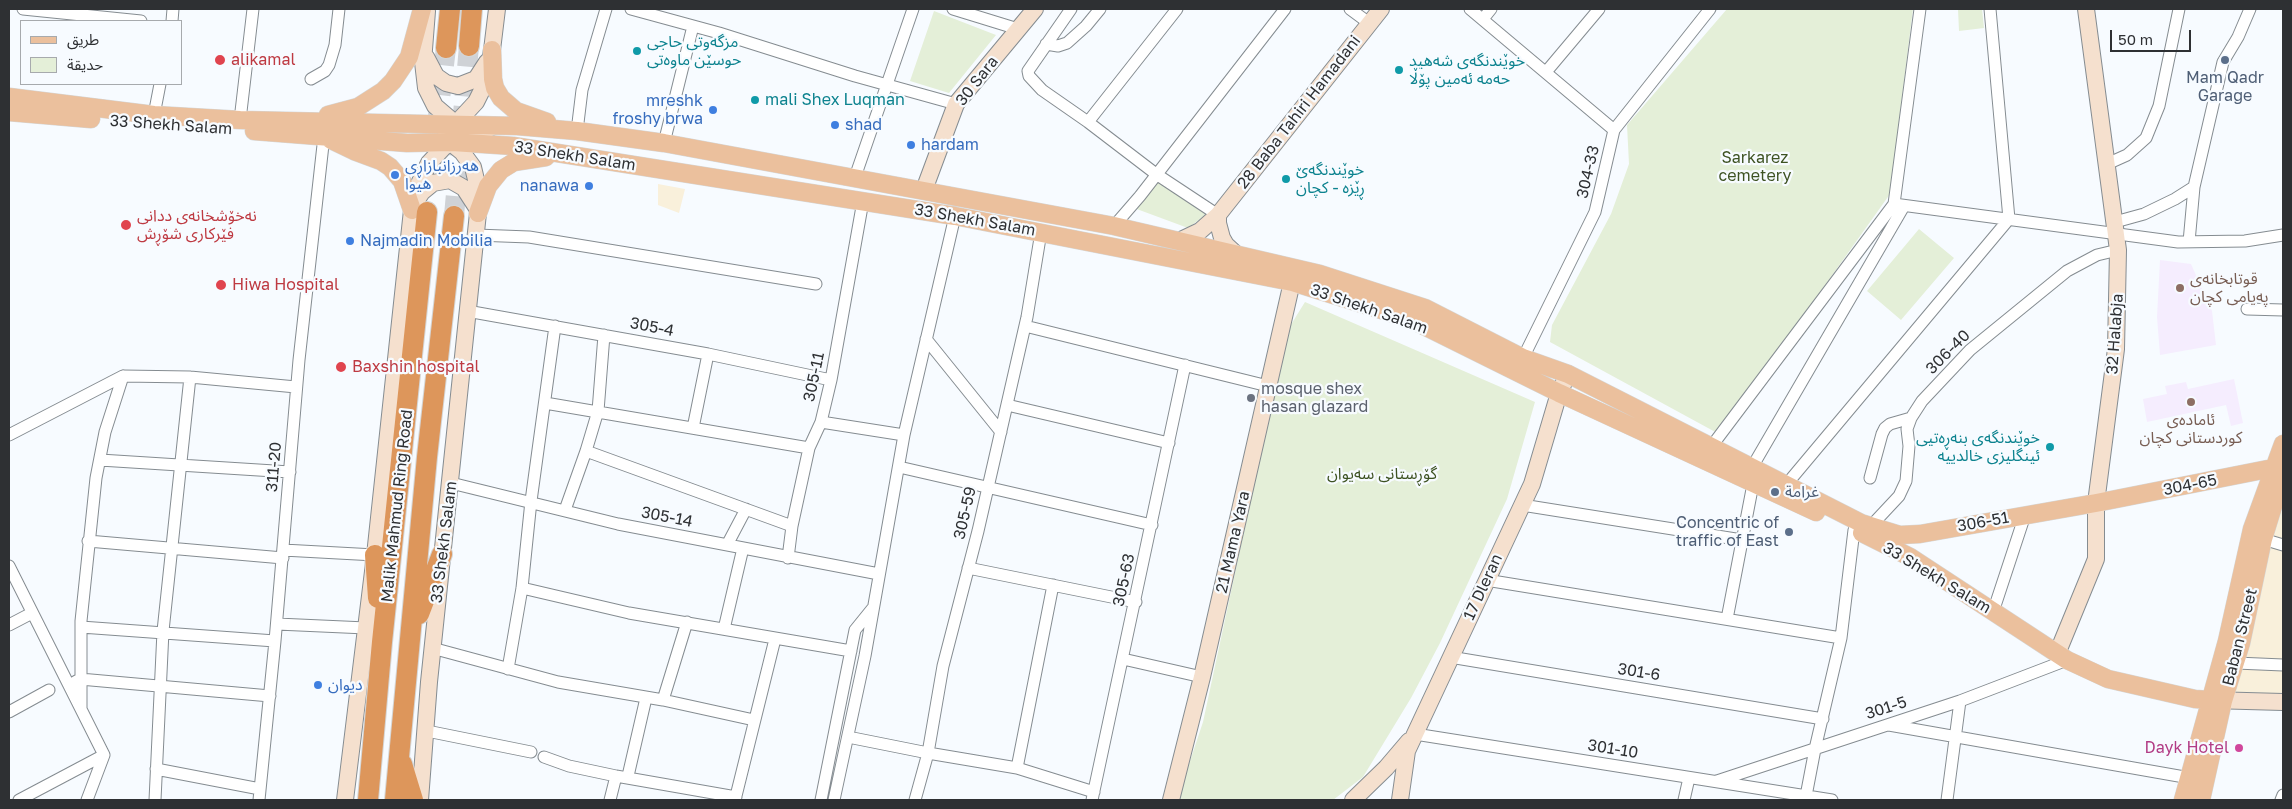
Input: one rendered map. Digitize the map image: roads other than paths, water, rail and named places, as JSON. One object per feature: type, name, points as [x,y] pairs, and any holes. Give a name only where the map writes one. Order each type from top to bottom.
[{"type":"highway","points":[[446,48],[450,9]]},
{"type":"highway","points":[[469,46],[472,9]]},
{"type":"highway","name":"Malik Mahmud Ring Road","points":[[368,800],[419,211]]},
{"type":"highway","name":"Malik Mahmud Ring Road","points":[[395,800],[429,439],[454,216]]},
{"type":"highway","points":[[410,637],[442,554]]},
{"type":"highway","points":[[375,555],[382,642]]},
{"type":"highway","points":[[399,754],[413,800]]},
{"type":"highway","points":[[355,800],[372,765]]},
{"type":"main road","points":[[302,120],[358,107],[383,91],[402,70],[409,57],[422,9]]},
{"type":"main road","points":[[427,9],[423,48],[424,76],[429,94],[455,134]]},
{"type":"main road","name":"30 Sara","points":[[924,190],[956,104],[1035,9]]},
{"type":"main road","name":"28 Baba Tahiri Hamadani","points":[[1178,242],[1200,231],[1218,215],[1381,9]]},
{"type":"main road","name":"32 Halabja","points":[[2062,657],[2096,559],[2096,503],[2116,349],[2118,250],[2086,9]]},
{"type":"main road","points":[[419,211],[416,190],[424,171],[455,134],[482,92],[499,13]]},
{"type":"main road","points":[[423,48],[428,64],[436,76],[446,83],[458,86],[476,79],[485,67],[492,50]]},
{"type":"main road","points":[[492,50],[495,88],[504,102],[516,111],[571,130]]},
{"type":"main road","name":"33 Shekh Salam","points":[[9,97],[154,115],[240,120],[408,123],[513,146],[955,216],[1292,282],[1410,319],[1559,393],[1752,476],[1862,528],[1926,567],[2062,657],[2108,679],[2195,700],[2217,700]]},
{"type":"main road","name":"33 Shekh Salam","points":[[9,112],[407,142],[517,126],[571,130],[664,143],[854,180],[924,190],[1113,226],[1320,274],[1425,308],[1523,358],[1568,374],[1711,447],[1752,476],[1786,485],[1812,505]]},
{"type":"main road","name":"33 Shekh Salam","points":[[420,800],[427,731],[432,648],[451,483],[478,213],[478,184],[473,167],[455,134]]},
{"type":"main road","points":[[324,136],[390,167],[402,181],[419,211]]},
{"type":"main road","points":[[478,213],[490,182],[505,167],[520,161],[562,154]]},
{"type":"main road","points":[[345,800],[419,211],[419,196],[433,182],[446,180],[455,182],[464,188],[473,199],[478,213]]},
{"type":"main road","points":[[1218,215],[1222,238],[1226,245],[1238,256]]},
{"type":"main road","points":[[1091,242],[1099,234],[1113,226],[1123,248]]},
{"type":"main road","name":"21 Mama Yara","points":[[1171,800],[1202,677],[1292,282]]},
{"type":"main road","name":"17 Dleran","points":[[1400,800],[1407,751],[1532,484],[1559,393],[1568,374]]},
{"type":"main road","points":[[2183,800],[2217,700],[2227,641],[2252,529],[2280,470],[2283,444]]},
{"type":"main road","name":"304-65","points":[[2096,503],[2280,470]]},
{"type":"main road","name":"Baban Street","points":[[2201,800],[2217,700],[2236,663],[2280,470]]},
{"type":"main road","name":"306-51","points":[[1862,528],[1900,536],[1928,533],[2096,503]]},
{"type":"main road","points":[[1926,567],[1921,552],[1922,541],[1928,533]]},
{"type":"main road","points":[[2217,700],[2283,702]]},
{"type":"main road","points":[[1353,800],[1386,768],[1415,734]]},
{"type":"street","points":[[22,9],[133,20]]},
{"type":"street","points":[[240,120],[253,9]]},
{"type":"street","points":[[311,79],[325,71],[329,65],[335,45],[339,9]]},
{"type":"street","points":[[571,130],[606,9]]},
{"type":"street","points":[[631,9],[956,104]]},
{"type":"street","points":[[854,180],[913,9]]},
{"type":"street","points":[[953,9],[1018,29]]},
{"type":"street","points":[[1071,9],[1028,71],[1029,76],[1042,90],[1088,122],[1156,174],[1218,215]]},
{"type":"street","points":[[1046,44],[1058,46],[1067,43],[1086,26],[1100,9]]},
{"type":"street","points":[[1088,122],[1177,9]]},
{"type":"street","points":[[1113,226],[1285,9]]},
{"type":"street","points":[[1350,9],[1370,23]]},
{"type":"street","points":[[1470,9],[1614,130]]},
{"type":"street","points":[[1483,19],[1491,9]]},
{"type":"street","points":[[1546,72],[1599,9]]},
{"type":"street","name":"304-33","points":[[1523,358],[1595,212],[1614,130],[1710,9]]},
{"type":"street","points":[[1727,619],[1752,476],[1899,205],[1920,9]]},
{"type":"street","points":[[1786,485],[2009,219],[1990,9]]},
{"type":"street","points":[[2107,164],[2127,154],[2146,138],[2159,106],[2179,9]]},
{"type":"street","points":[[2189,242],[2194,187],[2223,62],[2238,37],[2250,9]]},
{"type":"street","points":[[664,143],[693,26]]},
{"type":"street","points":[[154,115],[160,85]]},
{"type":"street","name":"311-20","points":[[259,795],[276,641],[296,387],[324,136]]},
{"type":"street","points":[[2115,228],[2175,199],[2194,187]]},
{"type":"street","name":"305-11","points":[[788,558],[792,526],[810,448],[821,422],[831,380],[863,201]]},
{"type":"street","points":[[1899,205],[2009,219],[2115,228],[2178,242],[2245,241],[2283,235]]},
{"type":"street","points":[[1711,447],[1899,205]]},
{"type":"street","points":[[834,800],[873,608],[904,435],[955,216]]},
{"type":"street","name":"305-59","points":[[915,800],[928,753],[943,666],[988,488],[1025,326],[1041,232]]},
{"type":"street","points":[[476,235],[529,237],[816,284]]},
{"type":"street","name":"306-40","points":[[1862,528],[1899,496],[1906,481],[1909,446],[1907,429],[1911,418],[1922,401],[1970,350],[2067,270],[2097,255],[2118,250]]},
{"type":"street","points":[[2247,309],[2283,310]]},
{"type":"street","name":"305-4","points":[[467,311],[604,334],[831,380]]},
{"type":"street","points":[[508,669],[522,588],[531,501],[555,326]]},
{"type":"street","points":[[1025,326],[1268,386]]},
{"type":"street","points":[[565,510],[598,411],[604,334]]},
{"type":"street","points":[[926,339],[1001,432]]},
{"type":"street","points":[[693,428],[708,354]]},
{"type":"street","name":"305-63","points":[[1093,796],[1124,659],[1185,365]]},
{"type":"street","points":[[9,435],[123,376],[190,376],[296,387]]},
{"type":"street","points":[[81,709],[81,627],[88,541],[105,432],[123,376]]},
{"type":"street","points":[[155,800],[158,687],[170,548],[190,376]]},
{"type":"street","points":[[545,403],[810,448]]},
{"type":"street","points":[[1007,405],[1169,443]]},
{"type":"street","points":[[1870,478],[1885,428],[1890,424],[1911,418]]},
{"type":"street","points":[[821,422],[904,435]]},
{"type":"street","points":[[586,451],[792,526]]},
{"type":"street","points":[[100,460],[290,472]]},
{"type":"street","points":[[899,467],[1152,524]]},
{"type":"street","name":"305-14","points":[[451,483],[531,501],[618,524],[879,574]]},
{"type":"street","points":[[1522,505],[1742,540]]},
{"type":"street","points":[[726,545],[746,510]]},
{"type":"street","points":[[1993,612],[2025,515]]},
{"type":"street","points":[[1806,796],[1841,638],[1862,528]]},
{"type":"street","points":[[2263,540],[2283,545]]},
{"type":"street","points":[[88,541],[170,548],[283,554],[375,555]]},
{"type":"street","points":[[724,628],[743,548]]},
{"type":"street","points":[[9,566],[104,755],[87,800]]},
{"type":"street","points":[[968,568],[1136,602]]},
{"type":"street","points":[[1486,580],[1841,638]]},
{"type":"street","points":[[1017,768],[1053,585]]},
{"type":"street","points":[[522,588],[629,613],[851,651]]},
{"type":"street","points":[[821,800],[855,630],[873,608]]},
{"type":"street","points":[[9,625],[32,612]]},
{"type":"street","points":[[663,700],[687,622]]},
{"type":"street","points":[[277,624],[366,628]]},
{"type":"street","points":[[81,627],[276,641]]},
{"type":"street","points":[[544,757],[569,766],[735,799],[775,639]]},
{"type":"street","points":[[432,648],[558,682],[663,700],[754,720]]},
{"type":"street","name":"301-5","points":[[1714,782],[1960,701],[2062,657]]},
{"type":"street","name":"301-6","points":[[1450,658],[1822,718]]},
{"type":"street","points":[[1124,659],[1202,677]]},
{"type":"street","points":[[2236,663],[2283,665]]},
{"type":"street","points":[[69,685],[80,679],[270,696]]},
{"type":"street","points":[[9,712],[49,690]]},
{"type":"street","points":[[610,800],[622,776],[646,698]]},
{"type":"street","points":[[1947,800],[1960,701]]},
{"type":"street","points":[[1887,725],[2190,778]]},
{"type":"street","points":[[427,731],[531,752]]},
{"type":"street","name":"301-10","points":[[1415,734],[1714,782],[1776,796],[1806,796],[1832,800]]},
{"type":"street","points":[[848,737],[1017,768],[1093,796]]},
{"type":"street","points":[[19,800],[104,755]]},
{"type":"street","points":[[156,769],[259,795]]},
{"type":"street","points":[[1684,800],[1689,778]]},
{"type":"street","points":[[2281,800],[2283,795]]},
{"type":"tunnel","points":[[454,216],[469,46]]},
{"type":"tunnel","points":[[437,125],[446,48]]},
{"type":"place","name":"مزگەوتی حاجی حوسێن ماوەتی","points":[[637,51]]},
{"type":"place","name":"alikamal","points":[[220,60]]},
{"type":"place","name":"Mam Qadr Garage","points":[[2225,60]]},
{"type":"place","name":"خوێندنگەی شەهید حەمە ئەمین پۆڵا","points":[[1399,70]]},
{"type":"place","name":"mali Shex Luqman","points":[[755,100]]},
{"type":"place","name":"mreshk froshy brwa","points":[[713,110]]},
{"type":"place","name":"shad","points":[[835,125]]},
{"type":"place","name":"hardam","points":[[911,145]]},
{"type":"place","name":"هەرزانبازاڕی هیوا","points":[[395,175]]},
{"type":"place","name":"خوێندنگەێ ڕێزە - کچان","points":[[1286,179]]},
{"type":"place","name":"nanawa","points":[[589,186]]},
{"type":"place","name":"نەخۆشخانەی ددانی فێرکاری شۆڕش","points":[[126,225]]},
{"type":"place","name":"Najmadin Mobilia","points":[[350,241]]},
{"type":"place","name":"Hiwa Hospital","points":[[221,285]]},
{"type":"place","name":"قوتابخانەی پەیامی کچان","points":[[2180,288]]},
{"type":"place","name":"Baxshin hospital","points":[[341,367]]},
{"type":"place","name":"mosque shex hasan glazard","points":[[1251,398]]},
{"type":"place","name":"ئامادەی کوردستانی کچان","points":[[2191,402]]},
{"type":"place","name":"خوێندنگەی بنەڕەتیی ئینگلیزی خالدییە","points":[[2050,447]]},
{"type":"place","name":"غرامة","points":[[1775,492]]},
{"type":"place","name":"Concentric of traffic of East","points":[[1789,532]]},
{"type":"place","name":"دیوان","points":[[318,685]]},
{"type":"place","name":"Dayk Hotel","points":[[2239,748]]},
{"type":"park label","name":"Sarkarez cemetery","points":[[1755,167]]},
{"type":"park label","name":"گۆڕستانی سەیوان","points":[[1382,474]]}]
